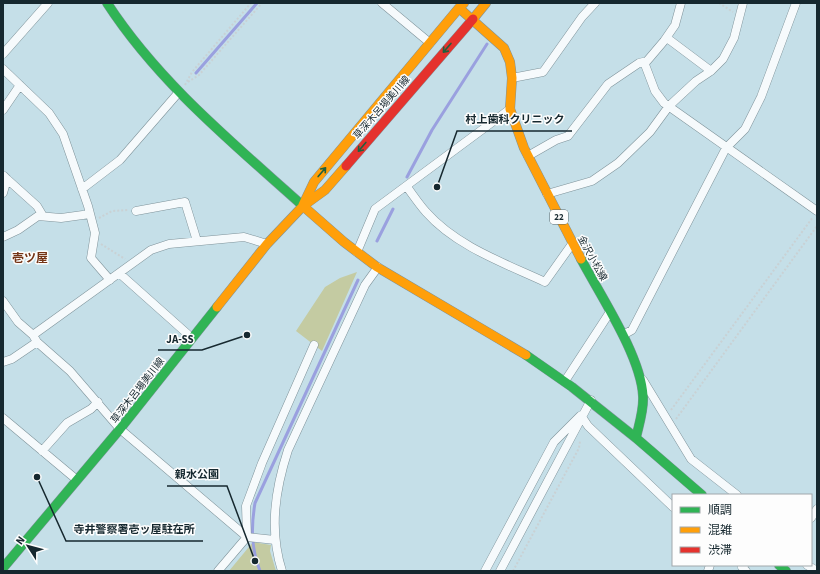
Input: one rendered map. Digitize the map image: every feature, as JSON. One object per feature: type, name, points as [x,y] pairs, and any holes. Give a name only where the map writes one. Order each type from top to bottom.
[{"type":"main road","points":[[107,3],[147,58],[179,92],[303,206],[357,252],[378,267],[504,340],[565,381],[591,400],[701,494]]},
{"type":"main road","points":[[473,19],[486,3]]},
{"type":"main road","name":"草深木呂場美川線","points":[[303,206],[314,182],[461,6]]},
{"type":"main road","name":"金沢小松線","points":[[461,6],[504,48],[510,62],[512,78],[510,109],[528,156],[572,244],[610,312],[639,374],[643,394],[643,407],[636,438]]},
{"type":"main road","name":"草深木呂場美川線","points":[[3,568],[120,429],[267,244],[303,206],[325,190],[473,19]]},
{"type":"street","points":[[3,54],[48,3]]},
{"type":"street","points":[[382,3],[430,43]]},
{"type":"street","points":[[512,78],[542,72],[582,17],[596,3]]},
{"type":"street","points":[[528,156],[556,140],[568,136],[608,84],[647,60],[667,38],[675,25],[681,3]]},
{"type":"street","points":[[547,194],[592,181],[618,163],[650,132],[669,106],[696,80],[711,71],[723,59],[734,38],[743,3]]},
{"type":"street","points":[[622,336],[632,330],[726,148],[745,128],[761,97],[796,3]]},
{"type":"street","points":[[667,38],[711,71]]},
{"type":"street","points":[[644,62],[655,91],[669,106],[726,148],[817,211]]},
{"type":"street","points":[[3,69],[58,124],[63,134],[82,189],[95,233],[91,258],[110,280]]},
{"type":"street","points":[[3,110],[20,85]]},
{"type":"street","points":[[82,189],[120,160],[179,92]]},
{"type":"street","points":[[357,252],[375,209],[407,187],[510,109]]},
{"type":"street","points":[[3,193],[5,177]]},
{"type":"street","points":[[5,177],[37,206],[43,216]]},
{"type":"street","points":[[407,187],[426,212],[456,237],[489,257],[545,282],[572,244]]},
{"type":"street","points":[[136,211],[185,202],[197,241]]},
{"type":"street","points":[[3,237],[18,230],[38,216],[91,218]]},
{"type":"street","points":[[3,362],[12,359],[110,280],[151,250],[169,244],[244,237],[267,244]]},
{"type":"street","points":[[282,571],[277,555],[274,513],[277,489],[288,450],[365,285],[378,267]]},
{"type":"street","points":[[119,273],[192,338]]},
{"type":"street","points":[[3,302],[18,322],[70,371],[120,429],[247,537],[275,540]]},
{"type":"street","points":[[565,381],[610,312]]},
{"type":"street","points":[[218,571],[247,537],[246,506],[262,463],[314,345]]},
{"type":"street","points":[[639,374],[691,459],[736,494]]},
{"type":"street","points":[[500,571],[591,400]]},
{"type":"street","points":[[42,451],[67,423],[91,409],[98,402]]},
{"type":"street","points":[[583,415],[588,426],[672,506]]},
{"type":"street","points":[[485,571],[554,442],[583,415]]},
{"type":"street","points":[[3,418],[77,480]]},
{"type":"path","points":[[187,83],[192,72],[251,3]]},
{"type":"path","points":[[179,92],[187,83],[199,75],[262,3]]},
{"type":"path","points":[[719,3],[740,16]]},
{"type":"path","points":[[91,218],[112,211],[136,211]]},
{"type":"path","points":[[666,418],[817,211]]},
{"type":"path","points":[[671,426],[817,226]]},
{"type":"path","points":[[94,239],[132,263]]},
{"type":"path","points":[[514,571],[579,448],[580,440]]},
{"type":"green space","points":[[357,272],[322,351],[296,331],[325,287],[340,278]]},
{"type":"green space","points":[[253,542],[271,545],[270,551],[276,571],[229,571]]},
{"type":"waterway","points":[[196,73],[257,3]]},
{"type":"waterway","points":[[407,177],[432,130],[487,44]]},
{"type":"waterway","points":[[377,241],[393,209]]},
{"type":"waterway","points":[[260,571],[253,546],[255,503],[358,280]]},
{"type":"traffic: fast","points":[[107,3],[127,32],[173,86],[198,111],[303,206]]},
{"type":"traffic: fast","points":[[581,259],[628,345],[641,380],[643,406],[636,438],[701,494]]},
{"type":"traffic: fast","points":[[3,568],[120,429],[217,307]]},
{"type":"traffic: fast","points":[[526,355],[572,387],[636,438]]},
{"type":"traffic: fast","points":[[780,566],[786,571]]},
{"type":"traffic: slow","points":[[464,3],[459,8],[504,48],[510,62],[512,78],[510,109],[524,148],[581,259]]},
{"type":"traffic: slow","points":[[473,19],[486,3]]},
{"type":"traffic: slow","points":[[303,205],[314,182],[459,8]]},
{"type":"traffic: slow","points":[[217,307],[267,244],[303,206],[325,190],[346,166]]},
{"type":"traffic: slow","points":[[303,206],[344,242],[377,267],[526,355]]},
{"type":"traffic: jam","points":[[346,166],[473,19]]},
{"type":"place","name":"村上歯科クリニック","points":[[437,187]]},
{"type":"place","name":"JA-SS","points":[[247,335]]},
{"type":"place","name":"寺井警察署壱ッ屋駐在所","points":[[37,477]]},
{"type":"place","name":"親水公園","points":[[255,561]]},
{"type":"district","name":"壱ツ屋","points":[[30,258]]}]
